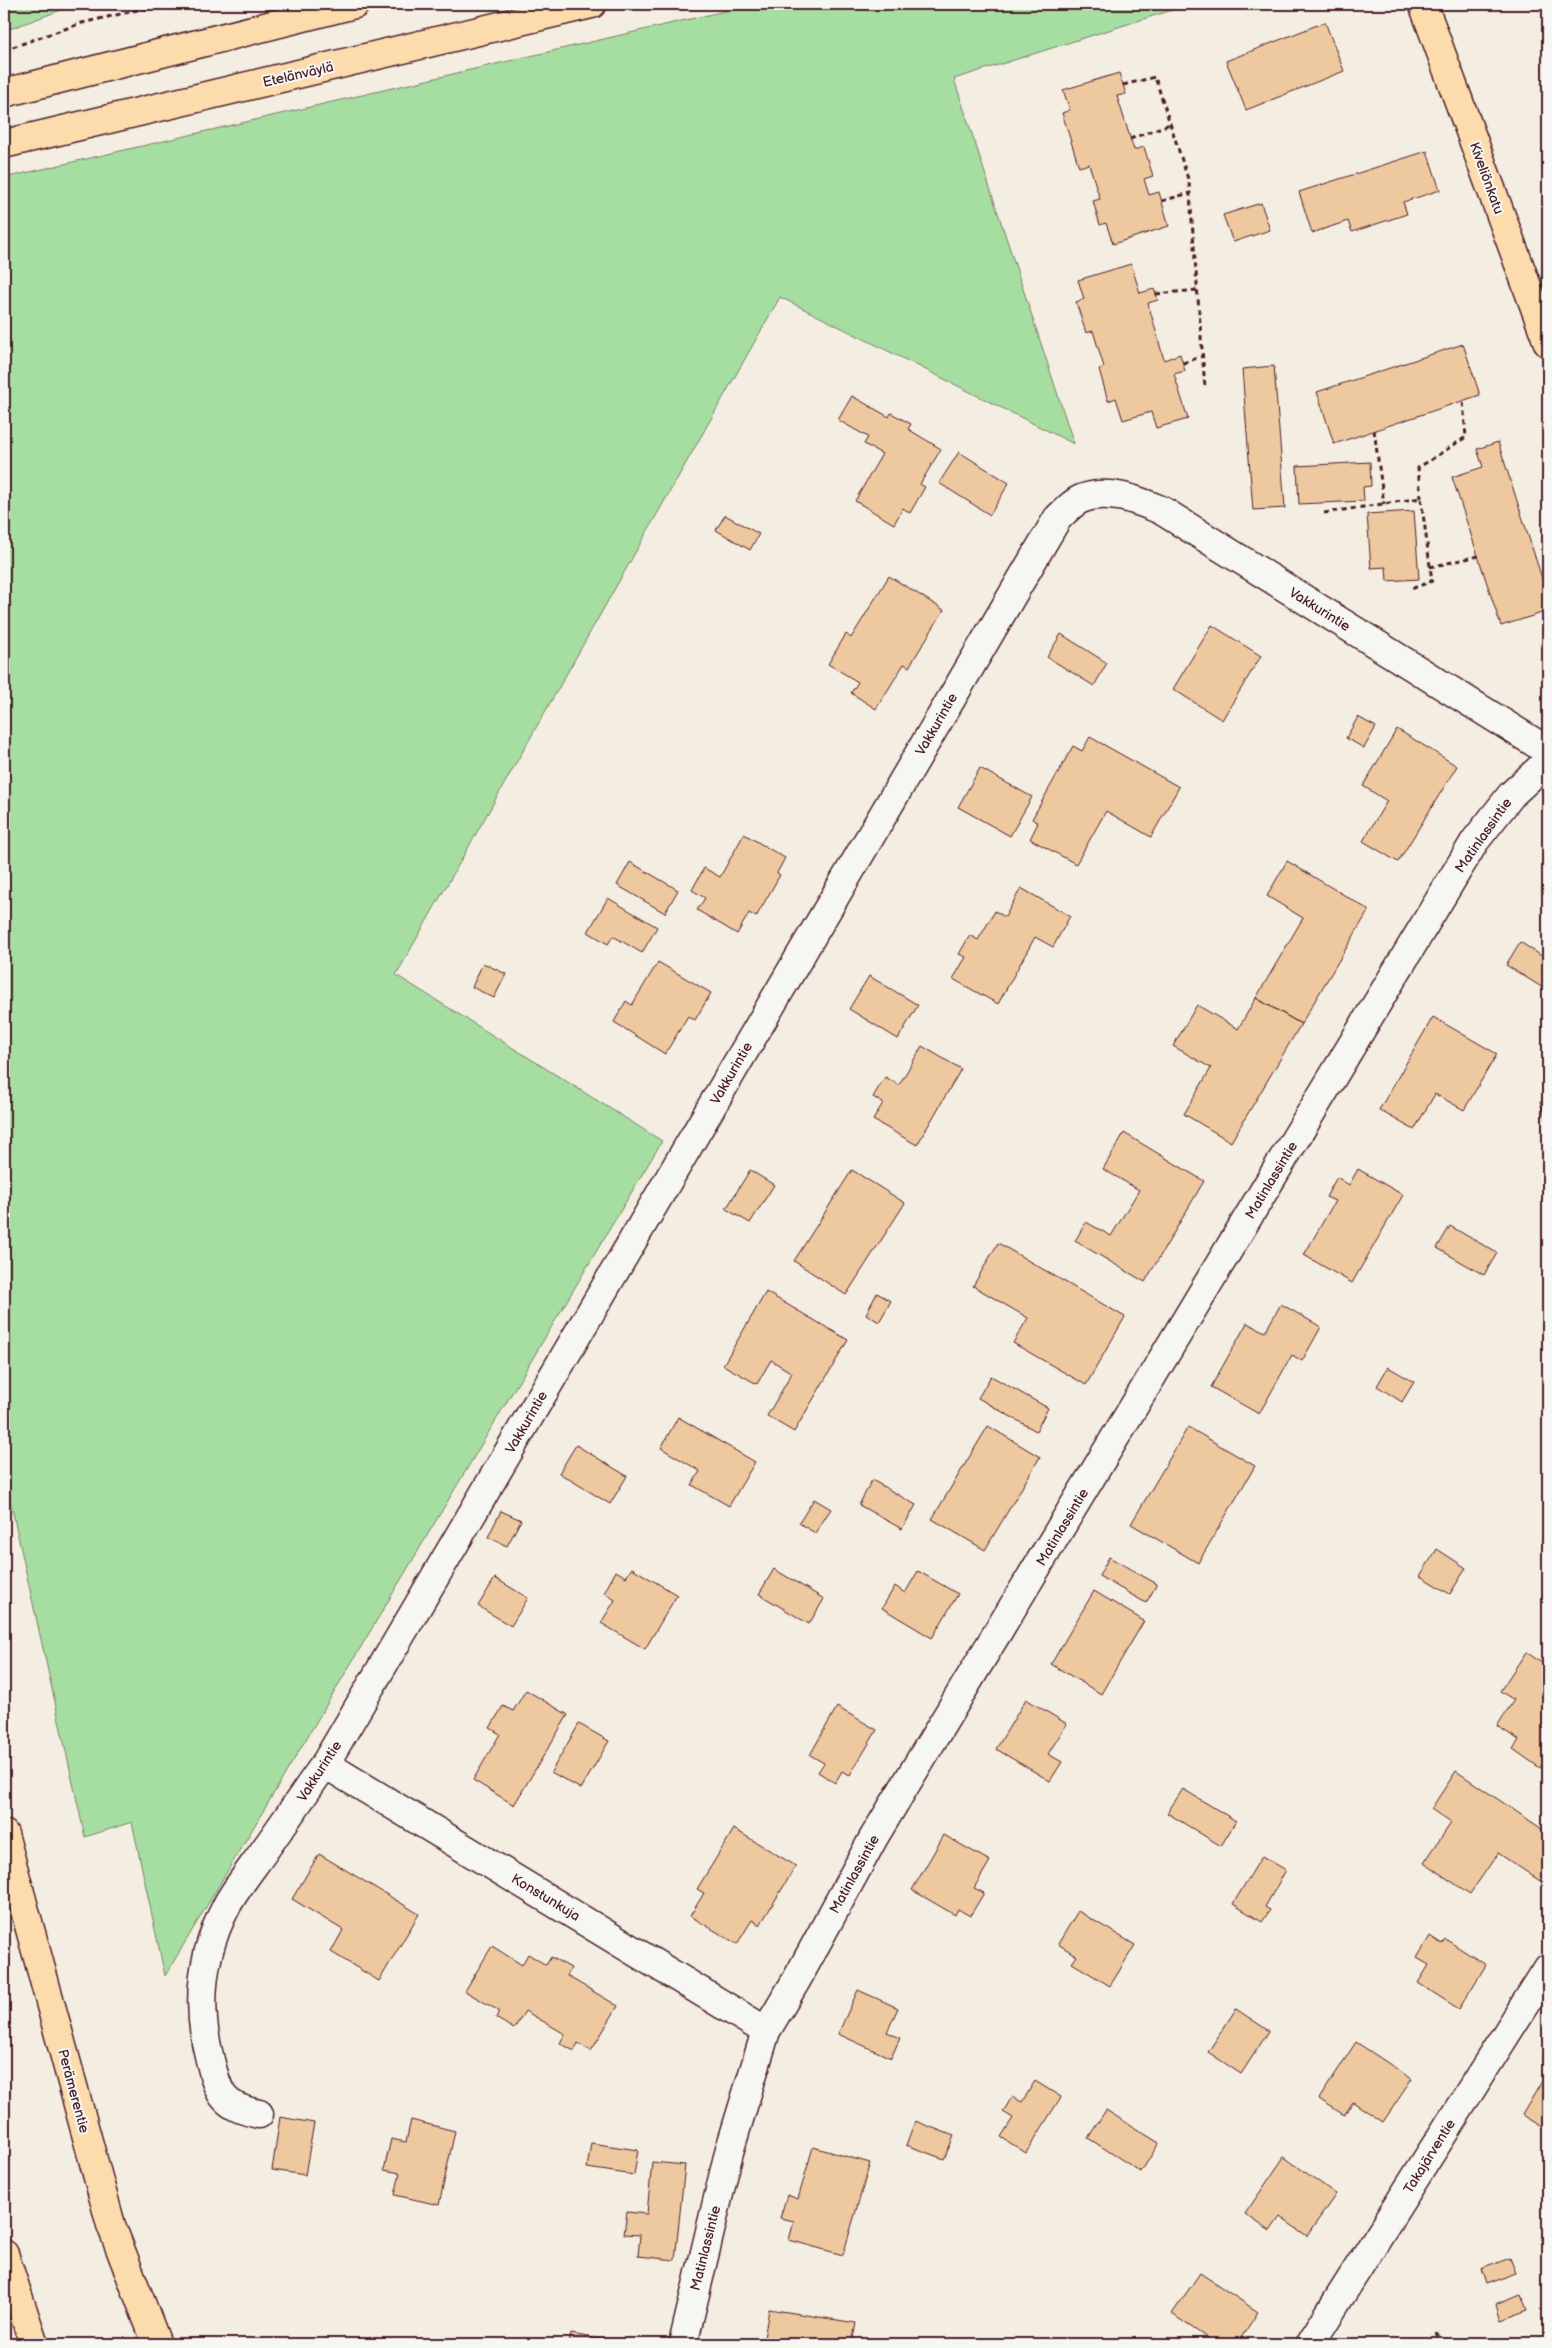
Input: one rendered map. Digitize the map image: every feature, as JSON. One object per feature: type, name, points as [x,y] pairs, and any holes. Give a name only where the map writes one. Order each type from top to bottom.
[{"type":"main road","points":[[4,93],[355,4]]},
{"type":"main road","name":"Etelänväylä","points":[[4,144],[592,4]]},
{"type":"main road","name":"Kiveliönkatu","points":[[1421,7],[1548,343]]},
{"type":"main road","name":"Perämerentie","points":[[4,1834],[111,2225],[157,2344]]},
{"type":"main road","points":[[4,2254],[34,2344]]},
{"type":"street","name":"Vakkurintie","points":[[259,2114],[233,2107],[219,2091],[203,2032],[203,1982],[215,1932],[228,1904],[325,1764],[1057,519],[1080,499],[1094,495],[1130,498],[1161,510],[1548,751]]},
{"type":"street","name":"Matinlassintie","points":[[683,2344],[729,2152],[766,2031],[797,1979],[874,1836],[1475,841],[1512,794],[1548,761]]},
{"type":"street","name":"Konstunkuja","points":[[325,1764],[766,2031]]},
{"type":"street","name":"Takajärventie","points":[[1310,2344],[1548,1968]]},
{"type":"path","points":[[4,50],[82,23],[163,4]]},
{"type":"path","points":[[1123,86],[1156,76],[1189,182],[1205,388]]},
{"type":"path","points":[[1130,139],[1170,124]]},
{"type":"path","points":[[1162,201],[1190,193]]},
{"type":"path","points":[[1156,294],[1197,290]]},
{"type":"path","points":[[1183,363],[1203,356]]},
{"type":"path","points":[[1411,589],[1432,581],[1418,468],[1466,437],[1463,401]]},
{"type":"path","points":[[1374,430],[1384,504]]},
{"type":"path","points":[[1324,513],[1421,498]]},
{"type":"path","points":[[1430,567],[1478,556]]},
{"type":"path","points":[[1438,2333],[1441,2344]]},
{"type":"green space","points":[[4,4],[87,4],[61,10],[4,31]]},
{"type":"green space","points":[[755,4],[1191,4],[954,79],[1074,444],[780,297],[396,975],[662,1141],[165,1976],[132,1822],[85,1837],[4,1473],[4,178]]},
{"type":"building","points":[[1529,4],[1546,4],[1531,9]]},
{"type":"building","points":[[1325,22],[1344,71],[1246,110],[1226,61]]},
{"type":"building","points":[[1119,73],[1126,94],[1117,96],[1134,150],[1144,147],[1153,176],[1144,179],[1149,195],[1159,192],[1169,226],[1113,244],[1106,223],[1100,225],[1093,201],[1100,199],[1089,164],[1079,167],[1062,113],[1070,110],[1063,90]]},
{"type":"building","points":[[1427,151],[1440,190],[1403,202],[1407,214],[1352,232],[1348,221],[1312,233],[1299,192]]},
{"type":"building","points":[[1261,203],[1270,230],[1233,242],[1223,215]]},
{"type":"building","points":[[1131,264],[1140,293],[1154,289],[1158,300],[1148,303],[1164,360],[1180,354],[1185,371],[1174,374],[1188,419],[1156,428],[1151,412],[1123,420],[1116,398],[1108,401],[1099,369],[1104,367],[1093,331],[1086,333],[1076,302],[1084,299],[1078,280]]},
{"type":"building","points":[[1463,344],[1480,395],[1334,444],[1317,392]]},
{"type":"building","points":[[1274,366],[1285,508],[1253,510],[1242,369]]},
{"type":"building","points":[[852,396],[889,417],[891,413],[911,424],[908,429],[941,449],[920,484],[925,487],[910,513],[903,508],[894,524],[855,501],[882,454],[864,444],[868,437],[838,420]]},
{"type":"building","points":[[1498,442],[1548,597],[1548,611],[1501,626],[1452,477],[1483,467],[1477,449]]},
{"type":"building","points":[[959,452],[1009,483],[990,515],[939,483]]},
{"type":"building","points":[[1370,462],[1371,486],[1363,487],[1364,501],[1299,504],[1297,466]]},
{"type":"building","points":[[1414,511],[1419,579],[1387,581],[1386,567],[1371,568],[1367,514]]},
{"type":"building","points":[[725,515],[759,534],[750,550],[716,530]]},
{"type":"building","points":[[889,576],[944,610],[909,667],[904,664],[876,709],[851,693],[858,682],[828,664],[846,634],[851,638]]},
{"type":"building","points":[[1212,625],[1261,656],[1222,720],[1173,689]]},
{"type":"building","points":[[1061,634],[1107,663],[1094,686],[1047,657]]},
{"type":"building","points":[[1358,717],[1376,727],[1364,748],[1346,738]]},
{"type":"building","points":[[1397,729],[1457,766],[1398,862],[1363,841],[1387,801],[1363,786]]},
{"type":"building","points":[[1090,737],[1179,787],[1151,837],[1106,811],[1076,864],[1030,839],[1038,823],[1032,819],[1073,746],[1082,751]]},
{"type":"building","points":[[980,768],[1032,797],[1010,836],[958,807]]},
{"type":"building","points":[[744,834],[785,858],[777,873],[780,875],[756,917],[749,913],[737,934],[697,910],[705,898],[692,890],[704,868],[720,877]]},
{"type":"building","points":[[1287,861],[1369,910],[1301,1024],[1256,998],[1303,918],[1267,896]]},
{"type":"building","points":[[630,862],[678,890],[665,913],[617,885]]},
{"type":"building","points":[[1021,888],[1070,916],[1053,947],[1035,937],[998,1004],[953,979],[966,957],[959,954],[970,935],[978,940],[995,911],[1005,917]]},
{"type":"building","points":[[608,898],[657,927],[642,953],[613,936],[608,944],[588,932]]},
{"type":"building","points":[[1520,942],[1548,960],[1548,991],[1506,965]]},
{"type":"building","points":[[658,962],[711,993],[695,1020],[688,1016],[665,1054],[614,1022],[626,1001],[632,1005]]},
{"type":"building","points":[[483,963],[506,974],[494,998],[472,987]]},
{"type":"building","points":[[869,976],[918,1005],[898,1039],[849,1009]]},
{"type":"building","points":[[1256,998],[1301,1024],[1231,1142],[1184,1114],[1211,1068],[1173,1046],[1197,1005],[1238,1029]]},
{"type":"building","points":[[1433,1017],[1497,1054],[1464,1110],[1435,1094],[1414,1130],[1379,1110]]},
{"type":"building","points":[[922,1046],[961,1069],[917,1145],[873,1120],[883,1103],[873,1097],[885,1077],[899,1085]]},
{"type":"building","points":[[1548,1099],[1548,1125],[1540,1102]]},
{"type":"building","points":[[1124,1133],[1204,1181],[1145,1282],[1075,1241],[1086,1222],[1111,1236],[1139,1190],[1103,1169]]},
{"type":"building","points":[[1358,1169],[1403,1195],[1352,1283],[1304,1255],[1335,1201],[1326,1197],[1337,1177],[1349,1185]]},
{"type":"building","points":[[750,1170],[774,1185],[750,1223],[726,1209]]},
{"type":"building","points":[[852,1170],[905,1203],[846,1295],[794,1261]]},
{"type":"building","points":[[1450,1226],[1497,1253],[1484,1275],[1437,1248]]},
{"type":"building","points":[[998,1243],[1125,1317],[1086,1385],[1013,1343],[1028,1318],[973,1286]]},
{"type":"building","points":[[766,1292],[848,1340],[794,1432],[767,1416],[792,1373],[771,1360],[757,1384],[723,1365]]},
{"type":"building","points":[[877,1293],[891,1301],[879,1322],[866,1314]]},
{"type":"building","points":[[1281,1304],[1321,1327],[1302,1361],[1292,1355],[1259,1414],[1211,1387],[1247,1323],[1265,1332]]},
{"type":"building","points":[[1388,1367],[1414,1382],[1402,1402],[1377,1386]]},
{"type":"building","points":[[991,1376],[1048,1408],[1036,1431],[978,1398]]},
{"type":"building","points":[[678,1417],[755,1462],[729,1506],[692,1485],[700,1471],[661,1448]]},
{"type":"building","points":[[988,1426],[1040,1457],[985,1550],[932,1519]]},
{"type":"building","points":[[1188,1427],[1255,1466],[1198,1563],[1131,1524]]},
{"type":"building","points":[[576,1445],[627,1476],[610,1504],[559,1473]]},
{"type":"building","points":[[872,1480],[916,1505],[902,1529],[859,1505]]},
{"type":"building","points":[[814,1499],[831,1509],[815,1533],[799,1523]]},
{"type":"building","points":[[501,1511],[521,1520],[507,1546],[488,1537]]},
{"type":"building","points":[[1437,1549],[1466,1568],[1450,1594],[1420,1576]]},
{"type":"building","points":[[1109,1557],[1157,1584],[1146,1603],[1099,1576]]},
{"type":"building","points":[[632,1568],[677,1595],[645,1649],[601,1623],[615,1600],[604,1593],[616,1571],[626,1577]]},
{"type":"building","points":[[774,1569],[824,1599],[809,1624],[759,1594]]},
{"type":"building","points":[[918,1571],[958,1594],[932,1638],[882,1608],[895,1586],[905,1593]]},
{"type":"building","points":[[495,1578],[528,1598],[511,1626],[478,1606]]},
{"type":"building","points":[[1094,1591],[1144,1621],[1101,1694],[1051,1664]]},
{"type":"building","points":[[1526,1652],[1548,1667],[1548,1756],[1540,1768],[1513,1749],[1519,1740],[1497,1726],[1514,1700],[1500,1691]]},
{"type":"building","points":[[526,1690],[568,1715],[514,1805],[473,1780],[500,1734],[490,1728],[503,1706],[513,1711]]},
{"type":"building","points":[[1026,1699],[1067,1724],[1048,1754],[1062,1762],[1050,1781],[996,1749]]},
{"type":"building","points":[[837,1707],[877,1730],[850,1775],[842,1771],[835,1783],[818,1772],[824,1763],[810,1755]]},
{"type":"building","points":[[579,1724],[609,1741],[581,1789],[551,1772]]},
{"type":"building","points":[[1456,1771],[1548,1833],[1548,1870],[1540,1881],[1498,1853],[1470,1894],[1424,1863],[1451,1823],[1431,1809]]},
{"type":"building","points":[[1183,1789],[1236,1821],[1221,1846],[1167,1813]]},
{"type":"building","points":[[734,1829],[796,1866],[760,1925],[752,1920],[737,1944],[690,1916],[704,1893],[697,1889]]},
{"type":"building","points":[[944,1835],[990,1861],[974,1888],[984,1893],[970,1916],[958,1909],[955,1915],[912,1890]]},
{"type":"building","points":[[319,1854],[419,1914],[379,1981],[331,1952],[343,1930],[292,1899]]},
{"type":"building","points":[[1262,1856],[1286,1870],[1265,1907],[1270,1910],[1262,1922],[1233,1904]]},
{"type":"building","points":[[1078,1911],[1135,1945],[1110,1986],[1072,1963],[1077,1956],[1058,1944]]},
{"type":"building","points":[[1430,1936],[1442,1944],[1445,1939],[1486,1965],[1459,2009],[1418,1983],[1429,1965],[1417,1958]]},
{"type":"building","points":[[492,1946],[522,1965],[528,1954],[546,1965],[551,1957],[571,1968],[567,1976],[618,2006],[591,2051],[578,2043],[574,2051],[560,2043],[565,2034],[525,2011],[514,2029],[496,2018],[499,2011],[465,1991]]},
{"type":"building","points":[[858,1990],[898,2008],[887,2032],[900,2038],[891,2058],[838,2034]]},
{"type":"building","points":[[1236,2009],[1269,2031],[1241,2074],[1208,2052]]},
{"type":"building","points":[[1356,2042],[1412,2079],[1383,2122],[1353,2102],[1344,2115],[1319,2099]]},
{"type":"building","points":[[1548,2071],[1548,2131],[1522,2115]]},
{"type":"building","points":[[1035,2081],[1061,2097],[1026,2153],[1001,2137],[1013,2118],[1003,2112],[1012,2097],[1022,2102]]},
{"type":"building","points":[[1106,2110],[1159,2143],[1141,2172],[1088,2138]]},
{"type":"building","points":[[280,2117],[314,2123],[305,2175],[272,2170]]},
{"type":"building","points":[[411,2120],[455,2131],[439,2205],[395,2195],[400,2173],[384,2170],[391,2139],[406,2142]]},
{"type":"building","points":[[915,2121],[954,2136],[944,2159],[906,2145]]},
{"type":"building","points":[[591,2143],[638,2150],[634,2175],[587,2168]]},
{"type":"building","points":[[813,2147],[870,2163],[843,2255],[789,2240],[794,2221],[780,2218],[787,2195],[798,2199]]},
{"type":"building","points":[[1284,2157],[1336,2194],[1307,2236],[1280,2217],[1270,2231],[1245,2214]]},
{"type":"building","points":[[652,2162],[685,2165],[675,2260],[638,2256],[640,2235],[624,2234],[627,2212],[647,2214]]},
{"type":"building","points":[[1510,2258],[1516,2273],[1486,2284],[1481,2269]]},
{"type":"building","points":[[1200,2273],[1258,2312],[1237,2344],[1216,2344],[1172,2314]]},
{"type":"building","points":[[1522,2294],[1528,2310],[1500,2320],[1495,2304]]},
{"type":"building","points":[[769,2309],[856,2323],[852,2344],[763,2344]]},
{"type":"building","points":[[571,2334],[612,2341],[612,2344],[569,2344]]},
{"type":"building","points":[[1118,2341],[1118,2344],[1059,2344]]}]
